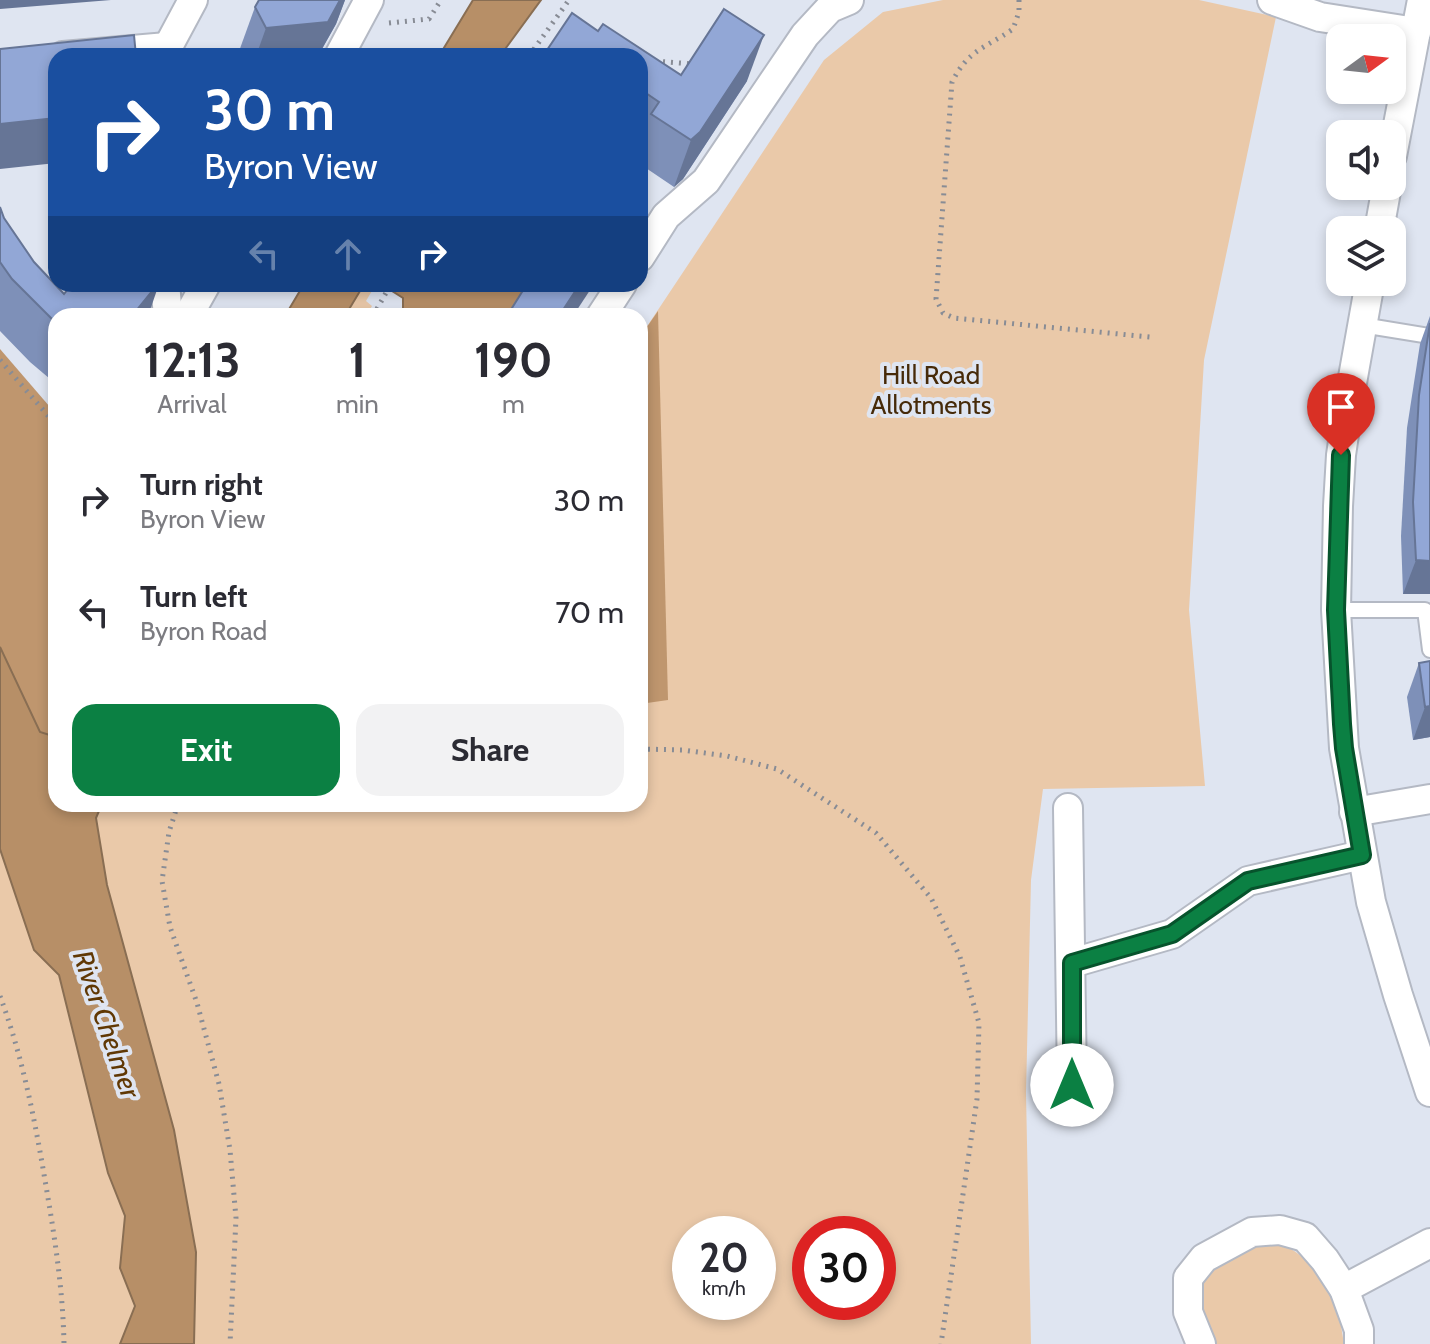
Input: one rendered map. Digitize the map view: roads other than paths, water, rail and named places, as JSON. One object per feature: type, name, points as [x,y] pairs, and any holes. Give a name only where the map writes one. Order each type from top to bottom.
[{"type":"street","points":[[167,48],[193,0]]},
{"type":"street","points":[[343,48],[369,0]]},
{"type":"street","points":[[648,244],[666,216],[706,181],[805,35],[830,8],[849,0]]},
{"type":"street","points":[[1272,0],[1320,17],[1422,17],[1400,120]]},
{"type":"street","points":[[1367,296],[1357,395],[1341,455],[1346,506],[1336,610],[1344,748],[1371,902],[1430,1092]]},
{"type":"street","points":[[1354,812],[1430,799]]},
{"type":"street","points":[[1068,808],[1072,1085]]},
{"type":"street","points":[[1072,963],[1172,934],[1248,881],[1362,855]]},
{"type":"street","points":[[1201,1344],[1188,1312],[1188,1278],[1204,1258],[1252,1232],[1280,1230],[1305,1237],[1325,1260],[1344,1289],[1359,1330],[1359,1344]]},
{"type":"street","points":[[1344,1289],[1430,1243]]},
{"type":"lane","points":[[1362,325],[1430,336]]},
{"type":"lane","points":[[1336,610],[1425,610],[1430,650]]},
{"type":"water","points":[[473,0],[541,0],[506,48],[444,48]]},
{"type":"water","points":[[299,292],[359,292],[350,308],[290,308]]},
{"type":"water","points":[[394,292],[523,292],[513,308],[403,308],[403,298]]},
{"type":"water","name":"River Chelmer","points":[[0,647],[40,732],[48,734],[48,812],[99,812],[96,818],[107,885],[174,1130],[196,1252],[194,1344],[120,1344],[135,1306],[120,1268],[125,1216],[108,1173],[59,975],[34,950],[0,849]]},
{"type":"park label","name":"Hill Road Allotments","points":[[931,390]]}]
